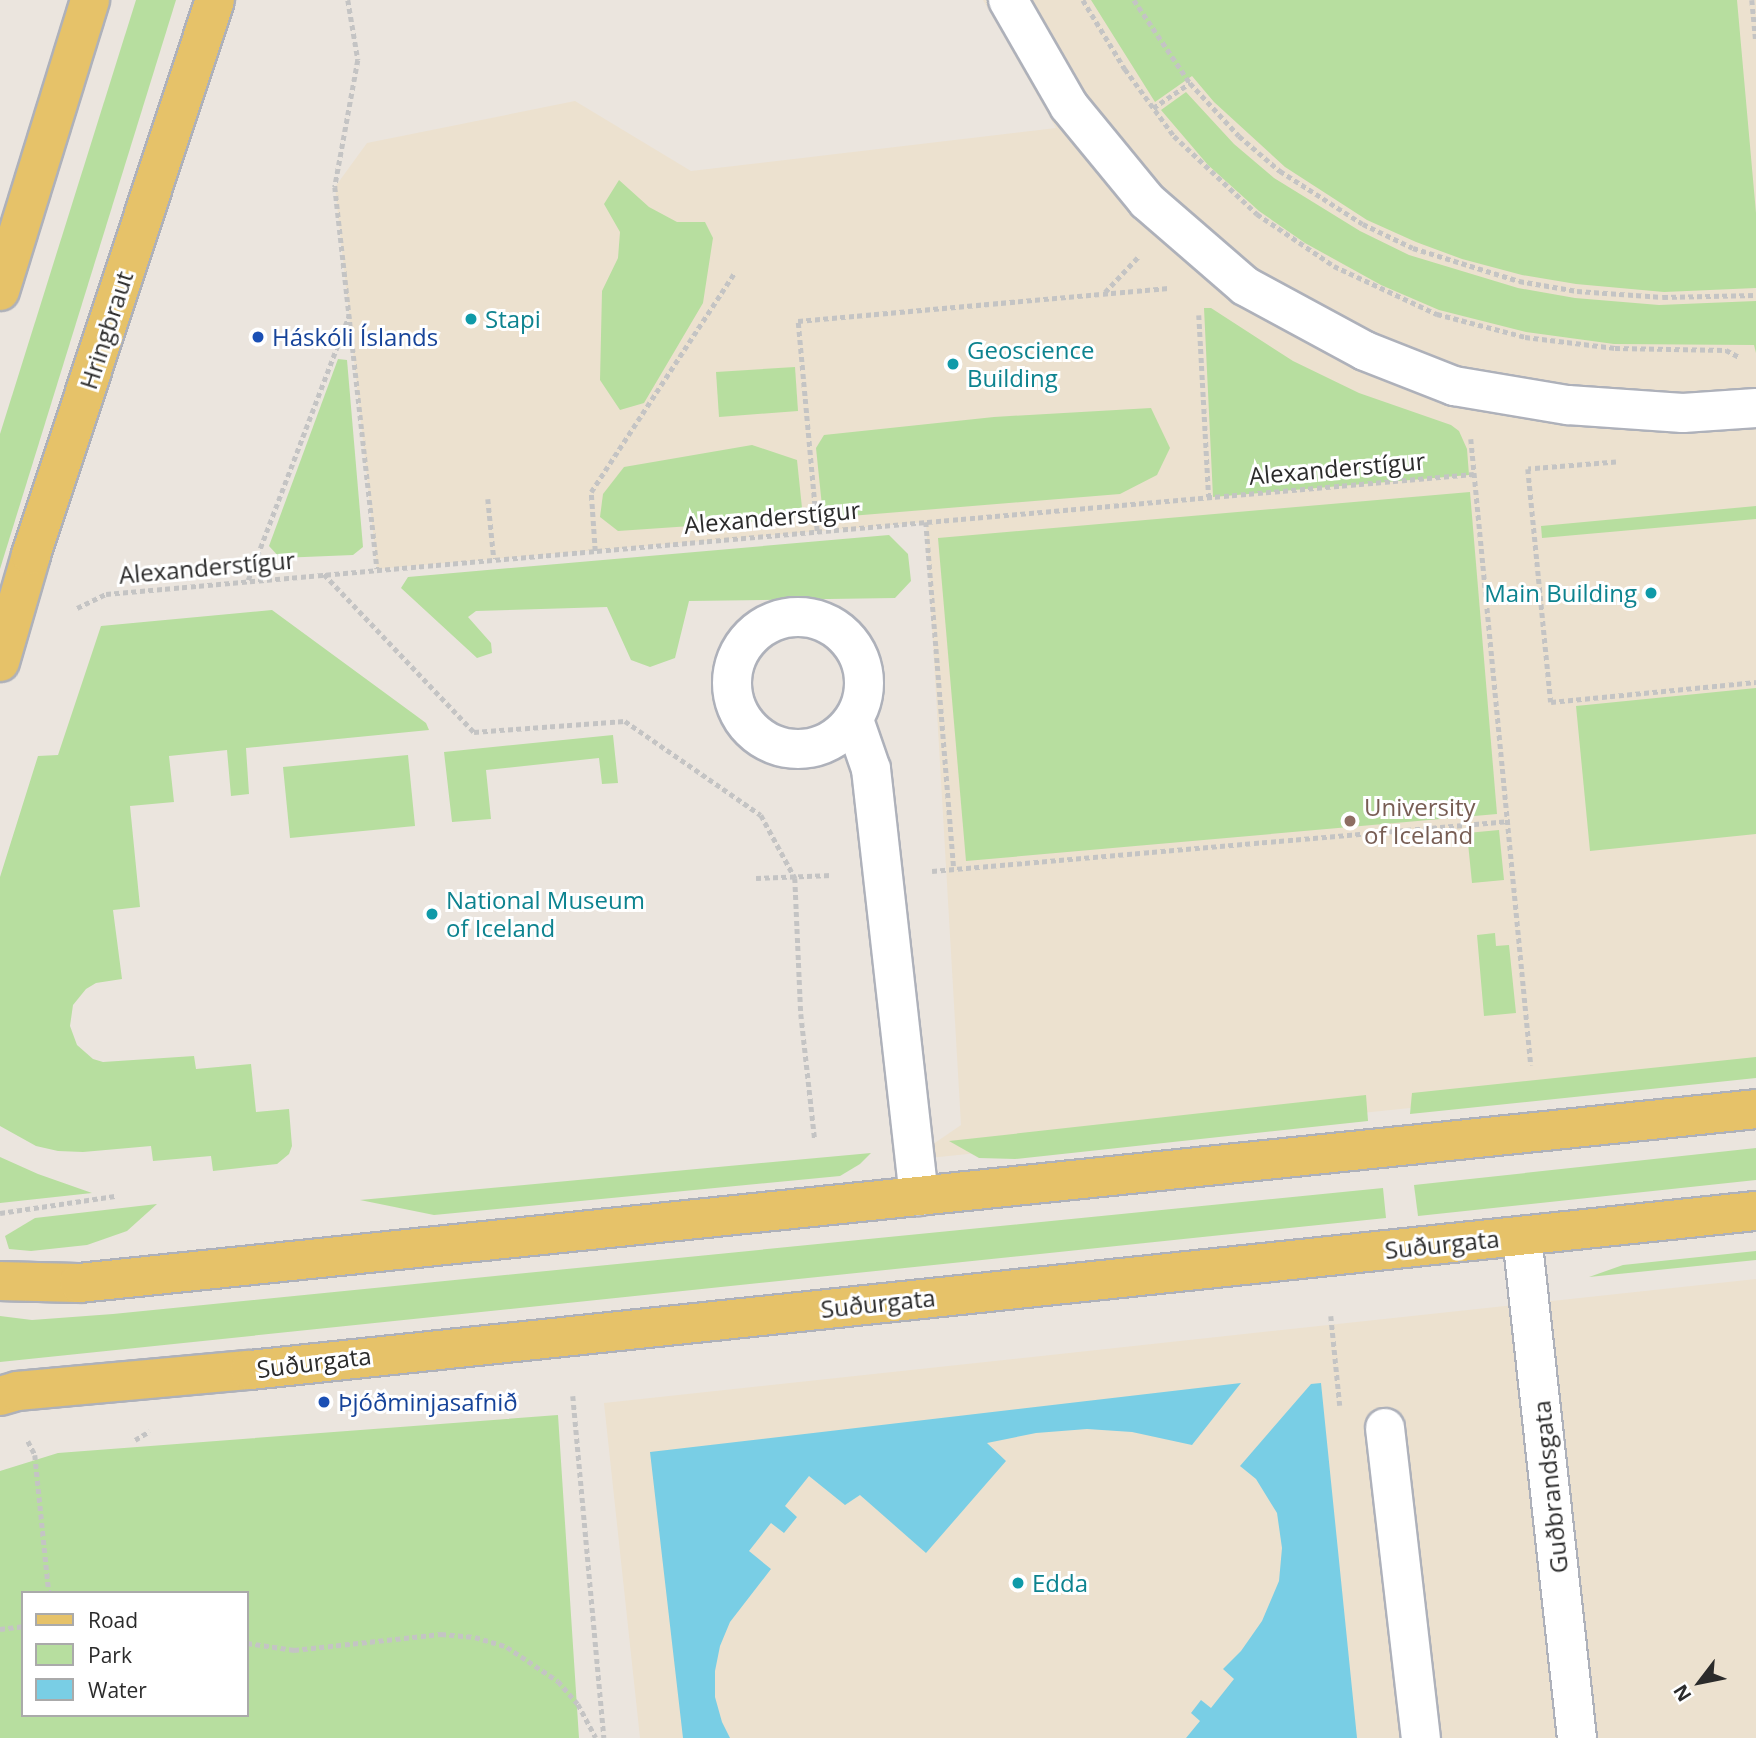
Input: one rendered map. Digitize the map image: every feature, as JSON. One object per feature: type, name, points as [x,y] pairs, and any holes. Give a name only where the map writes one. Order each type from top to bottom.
[{"type":"main road","points":[[0,291],[90,0]]},
{"type":"main road","name":"Hringbraut","points":[[0,662],[31,555],[215,0]]},
{"type":"main road","points":[[0,1281],[79,1283],[175,1270],[1756,1109]]},
{"type":"main road","name":"Suðurgata","points":[[0,1396],[17,1391],[250,1370],[1756,1211]]},
{"type":"street","points":[[1008,0],[1069,106],[1147,201],[1245,286],[1366,351],[1454,386],[1568,405],[1683,413],[1756,408]]},
{"type":"street","points":[[854,720],[871,769],[919,1196]]},
{"type":"street","name":"Guðbrandsgata","points":[[1522,1236],[1577,1738]]},
{"type":"street","points":[[1385,1428],[1421,1738]]},
{"type":"path","points":[[348,0],[358,60],[335,187],[377,569]]},
{"type":"path","points":[[1083,0],[1153,108],[1198,160],[1257,215],[1334,266],[1437,314],[1525,337],[1615,348],[1726,350],[1745,359]]},
{"type":"path","points":[[1134,0],[1190,83],[1239,136],[1280,171],[1363,224],[1413,248],[1519,281],[1577,291],[1663,298],[1756,295]]},
{"type":"path","points":[[1752,0],[1756,42]]},
{"type":"path","points":[[1153,108],[1190,83]]},
{"type":"path","points":[[1105,292],[1142,253]]},
{"type":"path","points":[[595,551],[591,492],[735,272]]},
{"type":"path","points":[[817,531],[798,321],[1171,288]]},
{"type":"path","points":[[1199,312],[1209,497]]},
{"type":"path","points":[[248,580],[349,315]]},
{"type":"path","points":[[1467,428],[1473,447],[1531,1065]]},
{"type":"path","points":[[1528,469],[1551,702],[1756,682]]},
{"type":"path","name":"Alexanderstígur","points":[[77,608],[106,593],[1474,474]]},
{"type":"path","points":[[488,499],[494,559]]},
{"type":"path","points":[[926,522],[954,870],[1510,821]]},
{"type":"path","points":[[324,574],[474,732],[625,721],[761,815],[794,877],[801,1014],[815,1140]]},
{"type":"path","points":[[0,1213],[115,1196]]},
{"type":"path","points":[[573,1396],[604,1738]]},
{"type":"path","points":[[26,1436],[35,1455],[49,1591]]},
{"type":"path","points":[[0,1629],[21,1626]]},
{"type":"path","points":[[248,1643],[294,1650],[441,1634],[475,1637],[507,1647],[558,1681],[578,1704],[596,1738]]},
{"type":"shaded area","name":"University of Iceland","points":[[983,0],[1756,0],[1756,1072],[910,1160],[961,1125],[926,522],[377,569],[335,187],[367,143],[575,101],[691,171],[1056,128]]},
{"type":"shaded area","points":[[1756,1279],[1756,1738],[640,1738],[604,1403]]},
{"type":"green space","points":[[136,0],[176,0],[0,569],[0,434]]},
{"type":"green space","points":[[1091,0],[1737,0],[1756,213],[1756,288],[1664,292],[1576,284],[1522,275],[1462,259],[1416,242],[1367,220],[1285,167],[1214,102],[1192,76],[1155,102]]},
{"type":"green space","points":[[1186,92],[1234,144],[1274,178],[1360,231],[1409,255],[1518,288],[1575,298],[1659,305],[1756,301],[1756,353],[1754,345],[1614,344],[1526,332],[1439,310],[1381,285],[1305,243],[1259,211],[1208,165],[1161,110]]},
{"type":"green space","points":[[619,180],[649,207],[677,222],[705,222],[713,238],[703,303],[644,403],[620,410],[600,380],[602,291],[618,258],[620,232],[604,204]]},
{"type":"green space","points":[[1204,308],[1211,308],[1293,361],[1359,393],[1451,425],[1459,431],[1467,449],[1469,475],[1213,497]]},
{"type":"green space","points":[[338,359],[347,360],[363,547],[353,555],[280,558],[269,546]]},
{"type":"green space","points":[[795,367],[798,411],[719,417],[716,372]]},
{"type":"green space","points":[[1151,408],[1170,448],[1157,475],[1120,494],[838,517],[822,506],[816,448],[824,435],[994,417]]},
{"type":"green space","points":[[752,445],[797,460],[802,508],[792,519],[618,531],[600,517],[603,494],[624,467]]},
{"type":"green space","points":[[1470,492],[1497,814],[966,861],[938,538]]},
{"type":"green space","points":[[1756,506],[1756,519],[1542,538],[1541,526]]},
{"type":"green space","points":[[889,535],[908,554],[911,581],[895,598],[689,601],[675,658],[650,667],[631,660],[607,607],[476,611],[468,617],[491,643],[492,653],[477,658],[401,588],[408,577]]},
{"type":"green space","points":[[272,610],[426,723],[429,730],[246,748],[249,794],[231,796],[227,750],[169,756],[174,802],[130,806],[140,907],[113,910],[122,979],[96,983],[86,989],[73,1005],[70,1026],[77,1045],[93,1059],[103,1062],[194,1056],[196,1069],[251,1064],[256,1112],[289,1109],[292,1146],[289,1154],[277,1164],[213,1171],[211,1156],[153,1161],[151,1146],[83,1152],[58,1151],[36,1146],[0,1126],[0,877],[38,756],[58,755],[101,626]]},
{"type":"green space","points":[[1756,688],[1756,834],[1590,851],[1576,706]]},
{"type":"green space","points":[[613,735],[618,783],[602,784],[599,758],[486,770],[491,819],[452,822],[444,752]]},
{"type":"green space","points":[[408,755],[415,826],[290,838],[283,767]]},
{"type":"green space","points":[[1499,830],[1504,880],[1472,883],[1467,833]]},
{"type":"green space","points":[[1495,933],[1496,946],[1509,945],[1516,1013],[1484,1016],[1477,935]]},
{"type":"green space","points":[[1756,1057],[1756,1078],[1410,1114],[1412,1093]]},
{"type":"green space","points":[[1366,1095],[1368,1121],[1015,1159],[979,1158],[949,1141]]},
{"type":"green space","points":[[1756,1148],[1756,1180],[1418,1216],[1414,1185]]},
{"type":"green space","points":[[871,1153],[860,1164],[840,1176],[434,1215],[360,1200]]},
{"type":"green space","points":[[0,1157],[38,1174],[92,1193],[0,1203]]},
{"type":"green space","points":[[1383,1188],[1386,1218],[0,1362],[0,1316],[32,1320],[113,1314]]},
{"type":"green space","points":[[157,1204],[127,1231],[87,1245],[31,1251],[9,1249],[5,1236],[35,1218]]},
{"type":"green space","points":[[1756,1251],[1756,1260],[1589,1277],[1623,1265]]},
{"type":"green space","points":[[558,1415],[579,1738],[0,1738],[0,1471],[58,1453]]},
{"type":"water","points":[[1241,1383],[1192,1445],[1132,1432],[1087,1429],[1036,1433],[987,1443],[1006,1461],[926,1553],[860,1495],[845,1505],[809,1476],[785,1506],[797,1517],[784,1533],[771,1523],[749,1551],[771,1569],[730,1622],[720,1646],[715,1671],[715,1697],[730,1738],[683,1738],[650,1452]]},
{"type":"water","points":[[1321,1383],[1357,1738],[1186,1738],[1200,1721],[1191,1713],[1201,1700],[1211,1708],[1234,1679],[1223,1669],[1241,1651],[1262,1621],[1279,1581],[1282,1548],[1277,1513],[1256,1479],[1240,1466],[1311,1384]]},
{"type":"place","name":"Stapi","points":[[471,319]]},
{"type":"place","name":"Háskóli Íslands","points":[[258,337]]},
{"type":"place","name":"Geoscience Building","points":[[953,364]]},
{"type":"place","name":"Main Building","points":[[1651,593]]},
{"type":"place","name":"University of Iceland","points":[[1350,821]]},
{"type":"place","name":"National Museum of Iceland","points":[[432,914]]},
{"type":"place","name":"Þjóðminjasafnið","points":[[324,1402]]},
{"type":"place","name":"Edda","points":[[1018,1583]]}]
